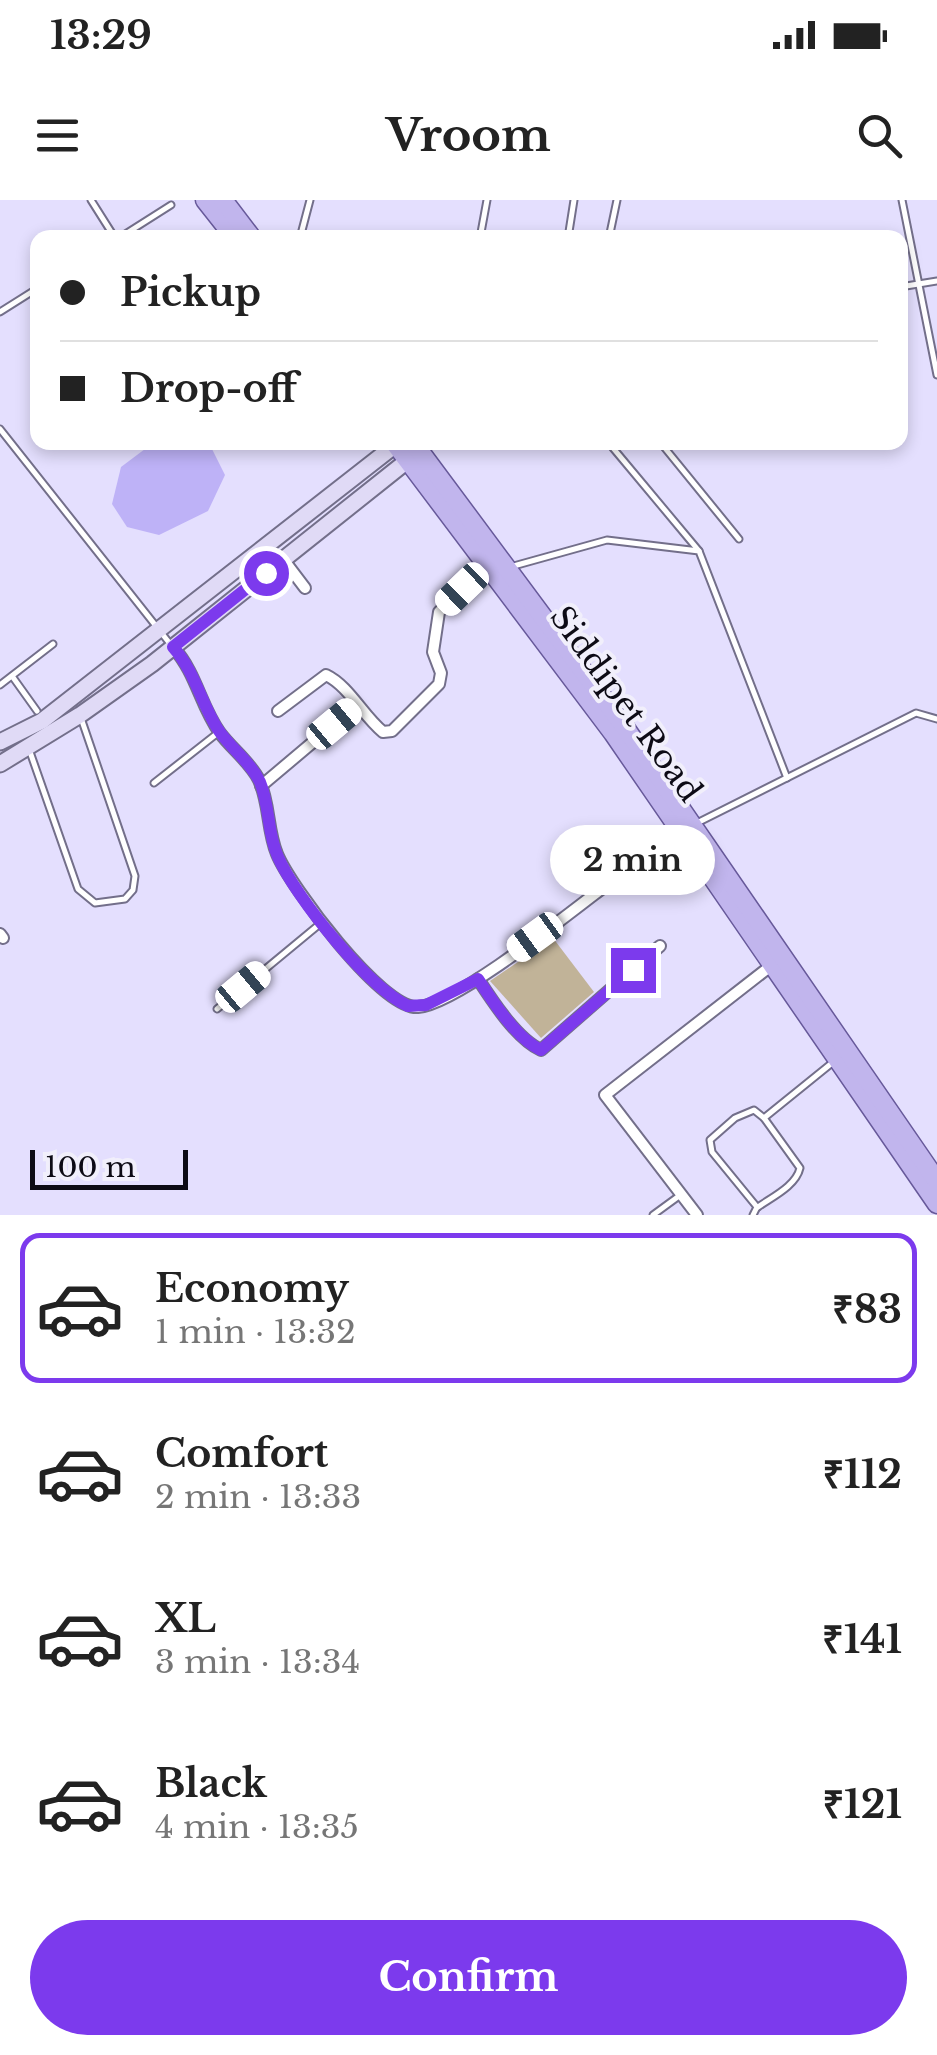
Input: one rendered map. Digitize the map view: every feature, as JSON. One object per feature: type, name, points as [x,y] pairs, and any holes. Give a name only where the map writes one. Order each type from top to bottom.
[{"type":"main road","points":[[206,200],[229,230]]},
{"type":"main road","points":[[223,200],[246,230]]},
{"type":"main road","name":"Siddipet Road","points":[[411,450],[507,568],[624,726],[937,1181]]},
{"type":"main road","name":"Siddipet Road","points":[[411,450],[613,733],[937,1204]]},
{"type":"street","points":[[0,742],[42,721],[284,532],[405,450]]},
{"type":"street","points":[[0,764],[80,716],[173,647],[290,554],[406,450]]},
{"type":"street","points":[[284,532],[305,588]]},
{"type":"street","points":[[216,585],[230,602]]},
{"type":"street","points":[[278,711],[326,675],[336,680],[374,724],[388,733],[439,684],[441,673],[433,652],[439,612],[462,589]]},
{"type":"street","points":[[173,647],[194,674],[220,732],[258,777],[277,856],[321,923],[368,975],[408,1006],[426,1005],[478,979],[621,874]]},
{"type":"street","points":[[261,786],[357,705]]},
{"type":"street","points":[[478,979],[514,1026],[541,1050],[660,946]]},
{"type":"street","points":[[696,1215],[605,1095],[772,965]]},
{"type":"lane","points":[[91,200],[112,230]]},
{"type":"lane","points":[[302,230],[310,200]]},
{"type":"lane","points":[[481,230],[487,200]]},
{"type":"lane","points":[[569,230],[574,200]]},
{"type":"lane","points":[[611,230],[617,200]]},
{"type":"lane","points":[[902,200],[908,230]]},
{"type":"lane","points":[[130,230],[171,204]]},
{"type":"lane","points":[[908,232],[937,376]]},
{"type":"lane","points":[[908,286],[937,280]]},
{"type":"lane","points":[[0,312],[30,293]]},
{"type":"lane","points":[[0,430],[173,647]]},
{"type":"lane","points":[[615,450],[699,551],[787,778]]},
{"type":"lane","points":[[666,450],[739,540]]},
{"type":"lane","points":[[507,568],[607,540],[699,551]]},
{"type":"lane","points":[[0,684],[53,644]]},
{"type":"lane","points":[[12,676],[37,712]]},
{"type":"lane","points":[[693,826],[916,713],[937,719]]},
{"type":"lane","points":[[28,748],[78,888],[95,903],[126,899],[135,876],[80,716]]},
{"type":"lane","points":[[154,783],[220,732]]},
{"type":"lane","points":[[216,1008],[321,923]]},
{"type":"lane","points":[[764,1118],[838,1059]]},
{"type":"lane","points":[[753,1215],[799,1176],[800,1168],[754,1110],[746,1111],[713,1136],[709,1146],[757,1208]]},
{"type":"lane","points":[[654,1215],[681,1196]]},
{"type":"shaded area","points":[[144,450],[212,450],[225,475],[208,511],[159,535],[127,527],[112,504],[121,467]]},
{"type":"building","points":[[553,938],[594,992],[541,1038],[490,981]]},
{"type":"route","points":[[266,573],[173,647],[194,674],[220,732],[258,777],[266,797],[273,844],[284,869],[347,954],[408,1006],[426,1005],[478,979],[537,1050],[554,1043],[633,970]]}]
